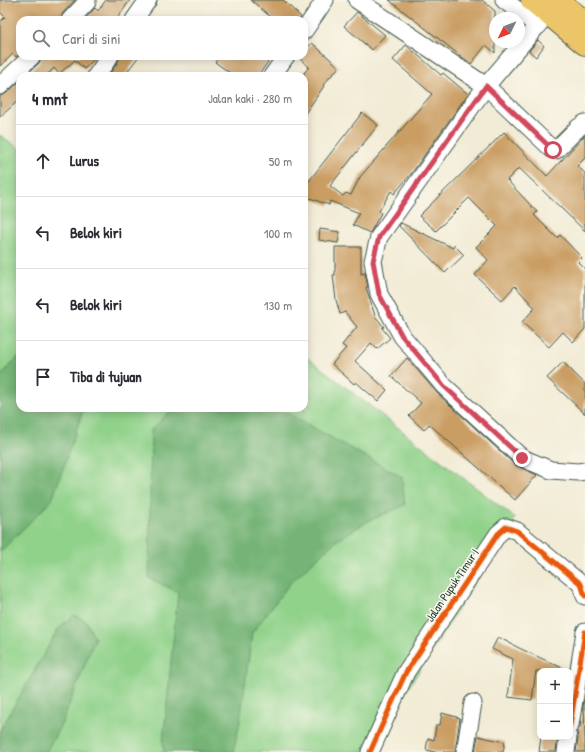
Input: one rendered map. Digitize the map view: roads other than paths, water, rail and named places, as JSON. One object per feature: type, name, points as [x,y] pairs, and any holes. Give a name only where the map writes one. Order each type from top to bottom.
[{"type":"highway","points":[[550,7],[585,22]]},
{"type":"highway","points":[[550,7],[585,44]]},
{"type":"street","points":[[74,16],[84,6],[87,0]]},
{"type":"street","points":[[137,16],[148,0]]},
{"type":"street","points":[[308,25],[325,0]]},
{"type":"street","points":[[357,0],[486,86],[553,150],[556,150],[585,123]]},
{"type":"street","points":[[504,0],[550,7]]},
{"type":"street","points":[[550,7],[486,86],[379,237],[373,261],[379,294],[402,336],[444,386],[522,458],[552,470],[578,472],[585,471]]},
{"type":"street","points":[[0,86],[28,60]]},
{"type":"street","points":[[99,72],[107,60]]},
{"type":"street","points":[[275,72],[283,60]]},
{"type":"street","name":"Jalan Pupuk Timur I","points":[[370,752],[406,672],[503,528],[506,527],[517,531],[581,584],[585,596]]},
{"type":"street","points":[[573,706],[585,632]]},
{"type":"street","points":[[465,752],[473,703]]},
{"type":"street","points":[[566,752],[568,740]]}]
